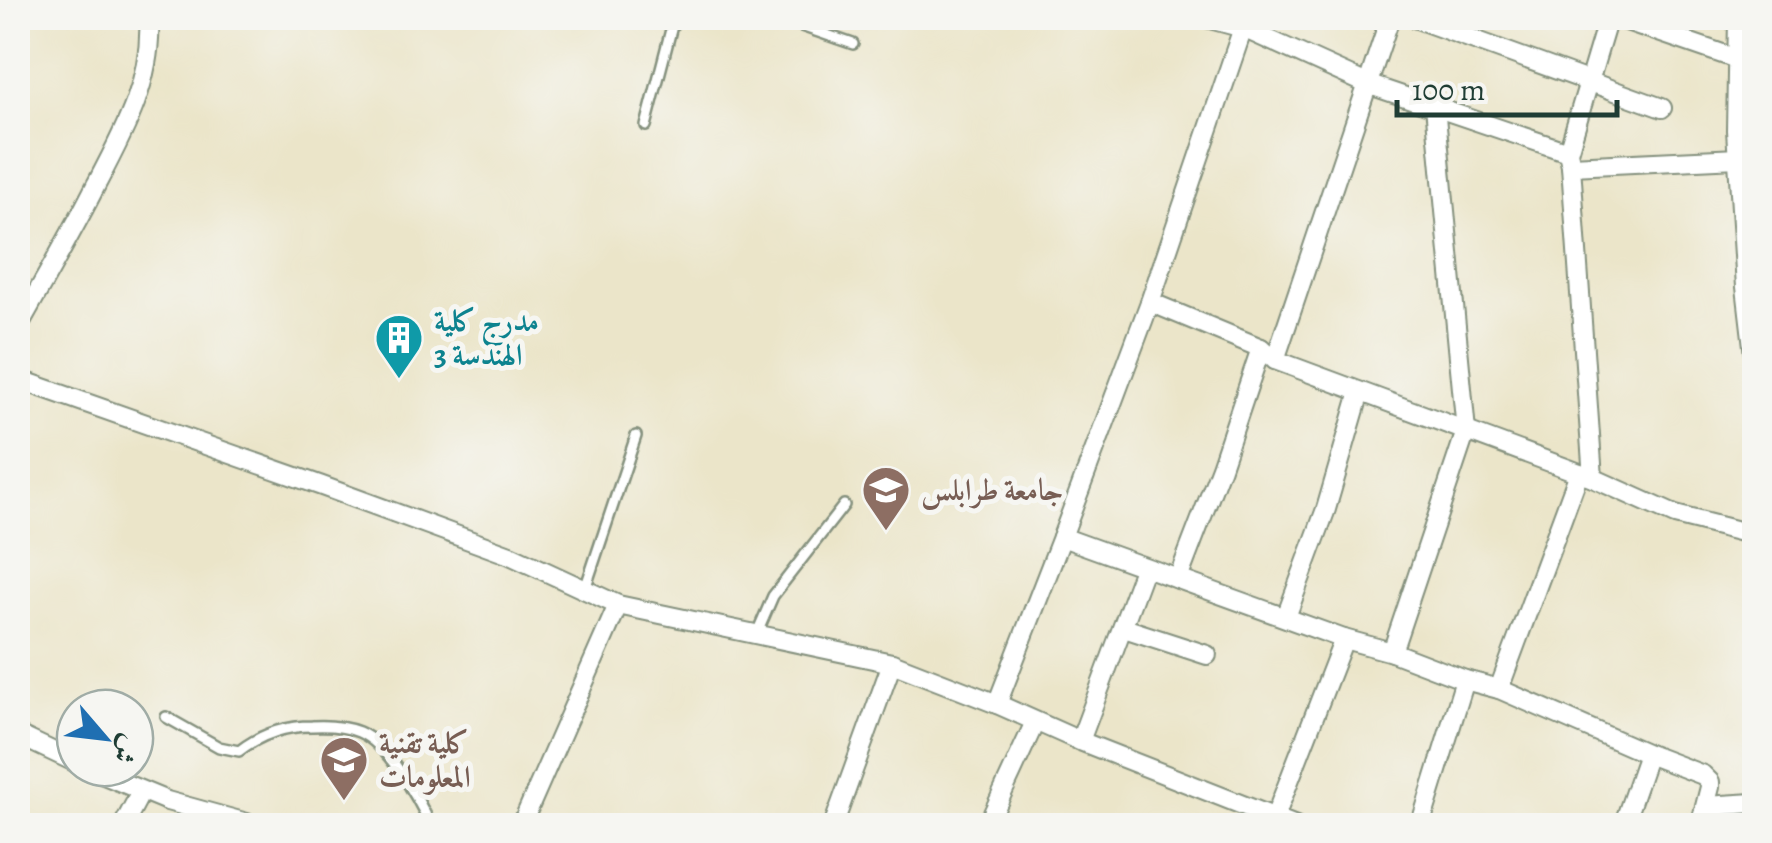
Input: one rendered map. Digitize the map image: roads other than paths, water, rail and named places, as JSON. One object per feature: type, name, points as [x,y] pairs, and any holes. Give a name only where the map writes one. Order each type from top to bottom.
[{"type":"street","points":[[18,327],[129,121],[146,61],[148,18]]},
{"type":"street","points":[[1206,18],[1243,28],[1367,84],[1570,159],[1738,158]]},
{"type":"street","points":[[1178,579],[1268,354],[1390,18]]},
{"type":"street","points":[[1414,18],[1662,108]]},
{"type":"street","points":[[1499,689],[1586,475],[1570,159],[1587,82],[1608,18]]},
{"type":"street","points":[[1618,18],[1738,60]]},
{"type":"street","points":[[1738,18],[1738,158],[1754,355]]},
{"type":"street","points":[[997,704],[1150,302],[1243,28]]},
{"type":"street","points":[[1392,652],[1466,431],[1435,106]]},
{"type":"street","points":[[1150,302],[1360,392],[1586,475],[1675,516],[1754,535]]},
{"type":"street","points":[[18,379],[476,542],[618,604],[892,663],[1296,826]]},
{"type":"street","points":[[1286,618],[1326,508],[1360,392]]},
{"type":"street","points":[[1062,537],[1344,639],[1499,689],[1707,778],[1710,787],[1700,826]]},
{"type":"street","points":[[1080,742],[1144,568]]},
{"type":"street","points":[[521,826],[618,604]]},
{"type":"street","points":[[1124,628],[1207,655]]},
{"type":"street","points":[[1275,818],[1344,639]]},
{"type":"street","points":[[833,826],[892,663]]},
{"type":"street","points":[[1420,826],[1465,680]]},
{"type":"street","points":[[989,822],[1035,722]]},
{"type":"street","points":[[18,735],[55,753]]},
{"type":"street","points":[[1623,826],[1648,754]]},
{"type":"street","points":[[132,788],[258,826]]},
{"type":"street","points":[[123,826],[141,792]]},
{"type":"street","points":[[1706,806],[1754,803]]},
{"type":"lane","points":[[646,126],[674,18]]},
{"type":"lane","points":[[778,18],[853,44]]},
{"type":"lane","points":[[585,589],[636,436]]},
{"type":"lane","points":[[756,636],[773,596],[844,505]]},
{"type":"lane","points":[[166,717],[219,747],[239,752],[256,738],[290,726],[334,725],[362,733],[400,772],[431,826]]},
{"type":"place","name":"مدرج كلية الهندسة 3","points":[[399,380]]},
{"type":"place","name":"جامعة طرابلس","points":[[886,532]]},
{"type":"place","name":"كلية تقنية المعلومات","points":[[344,802]]}]
